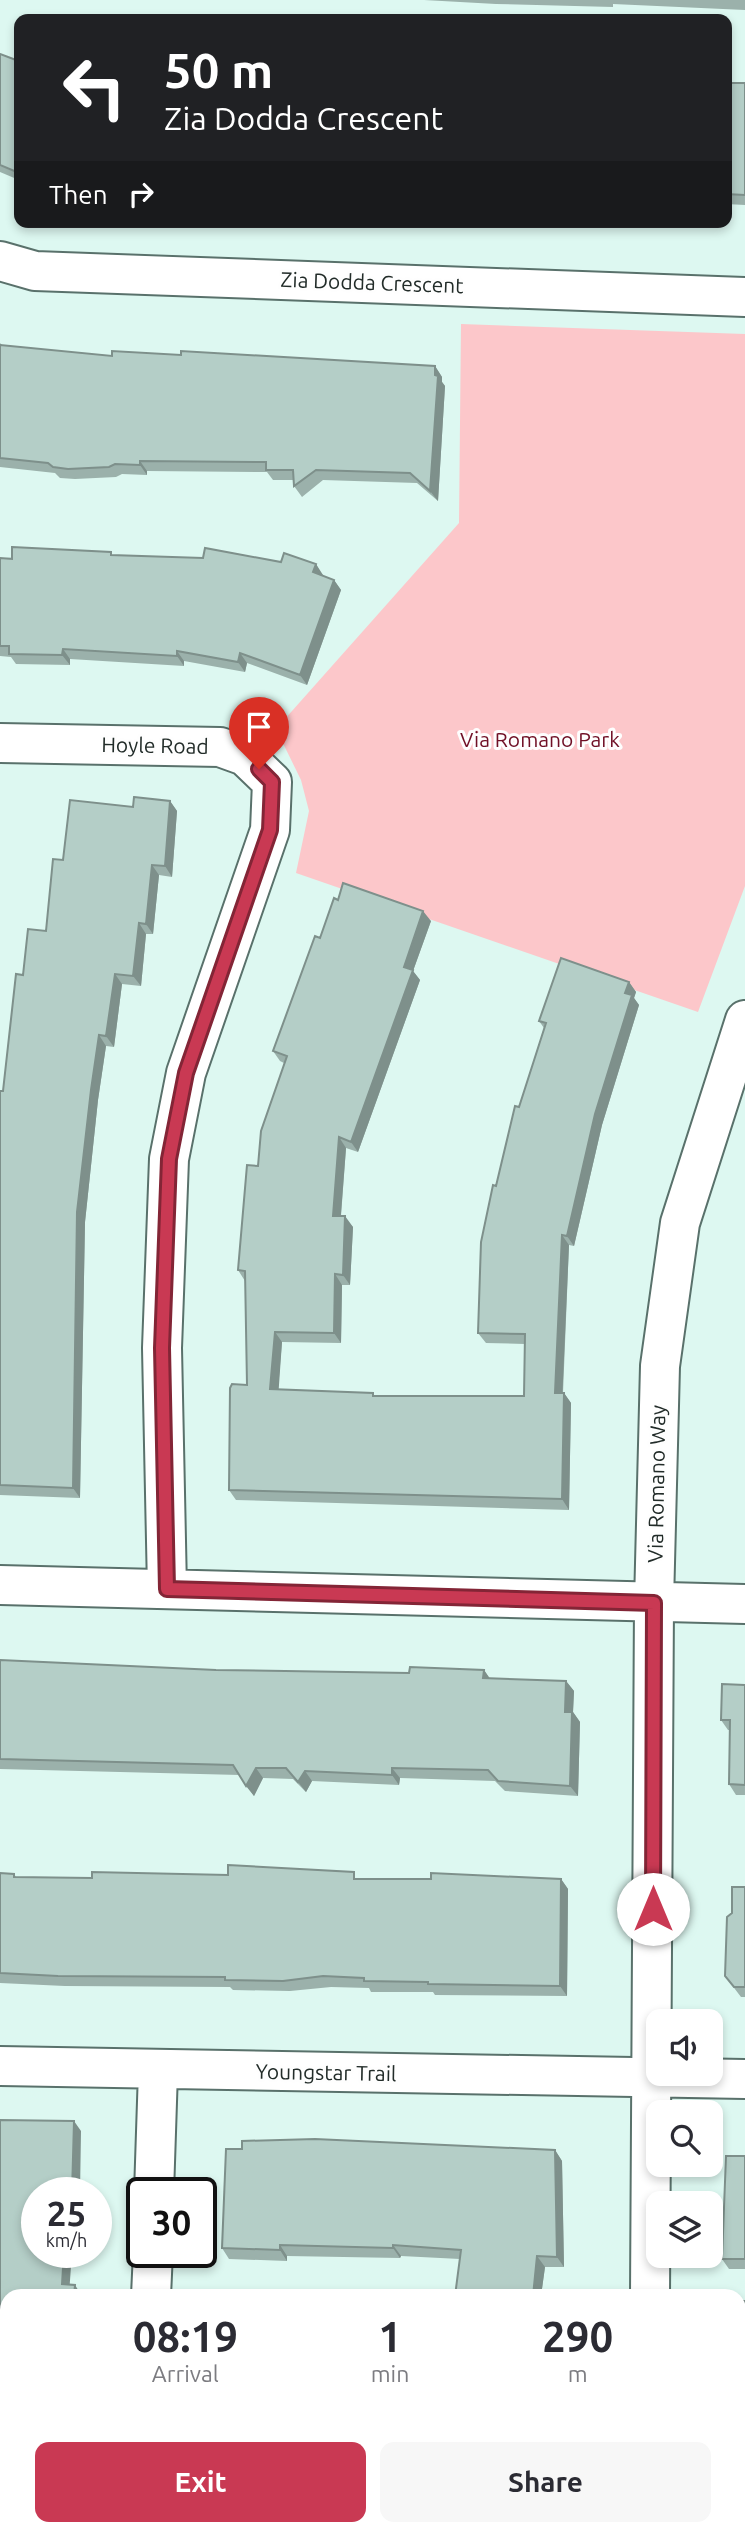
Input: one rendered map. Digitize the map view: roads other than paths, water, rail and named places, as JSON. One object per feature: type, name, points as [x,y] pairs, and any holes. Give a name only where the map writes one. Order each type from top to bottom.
[{"type":"street","name":"Zia Dodda Crescent","points":[[0,261],[35,271],[745,297]]},
{"type":"street","name":"Hoyle Road","points":[[0,743],[220,747],[246,756],[272,782],[270,830],[186,1073],[169,1159],[162,1348],[167,1589]]},
{"type":"street","name":"Via Romano Way","points":[[653,2009],[654,1603],[660,1366],[680,1223],[745,1020]]},
{"type":"street","points":[[0,1585],[745,1604]]},
{"type":"street","name":"Youngstar Trail","points":[[0,2066],[158,2071],[646,2076]]},
{"type":"street","points":[[155,2177],[158,2071]]},
{"type":"street","name":"Youngstar Trail","points":[[723,2078],[745,2079]]},
{"type":"street","name":"Via Romano Way","points":[[650,2289],[653,2086]]},
{"type":"street","points":[[151,2289],[152,2268]]},
{"type":"park label","name":"Via Romano Park","points":[[540,740]]}]
